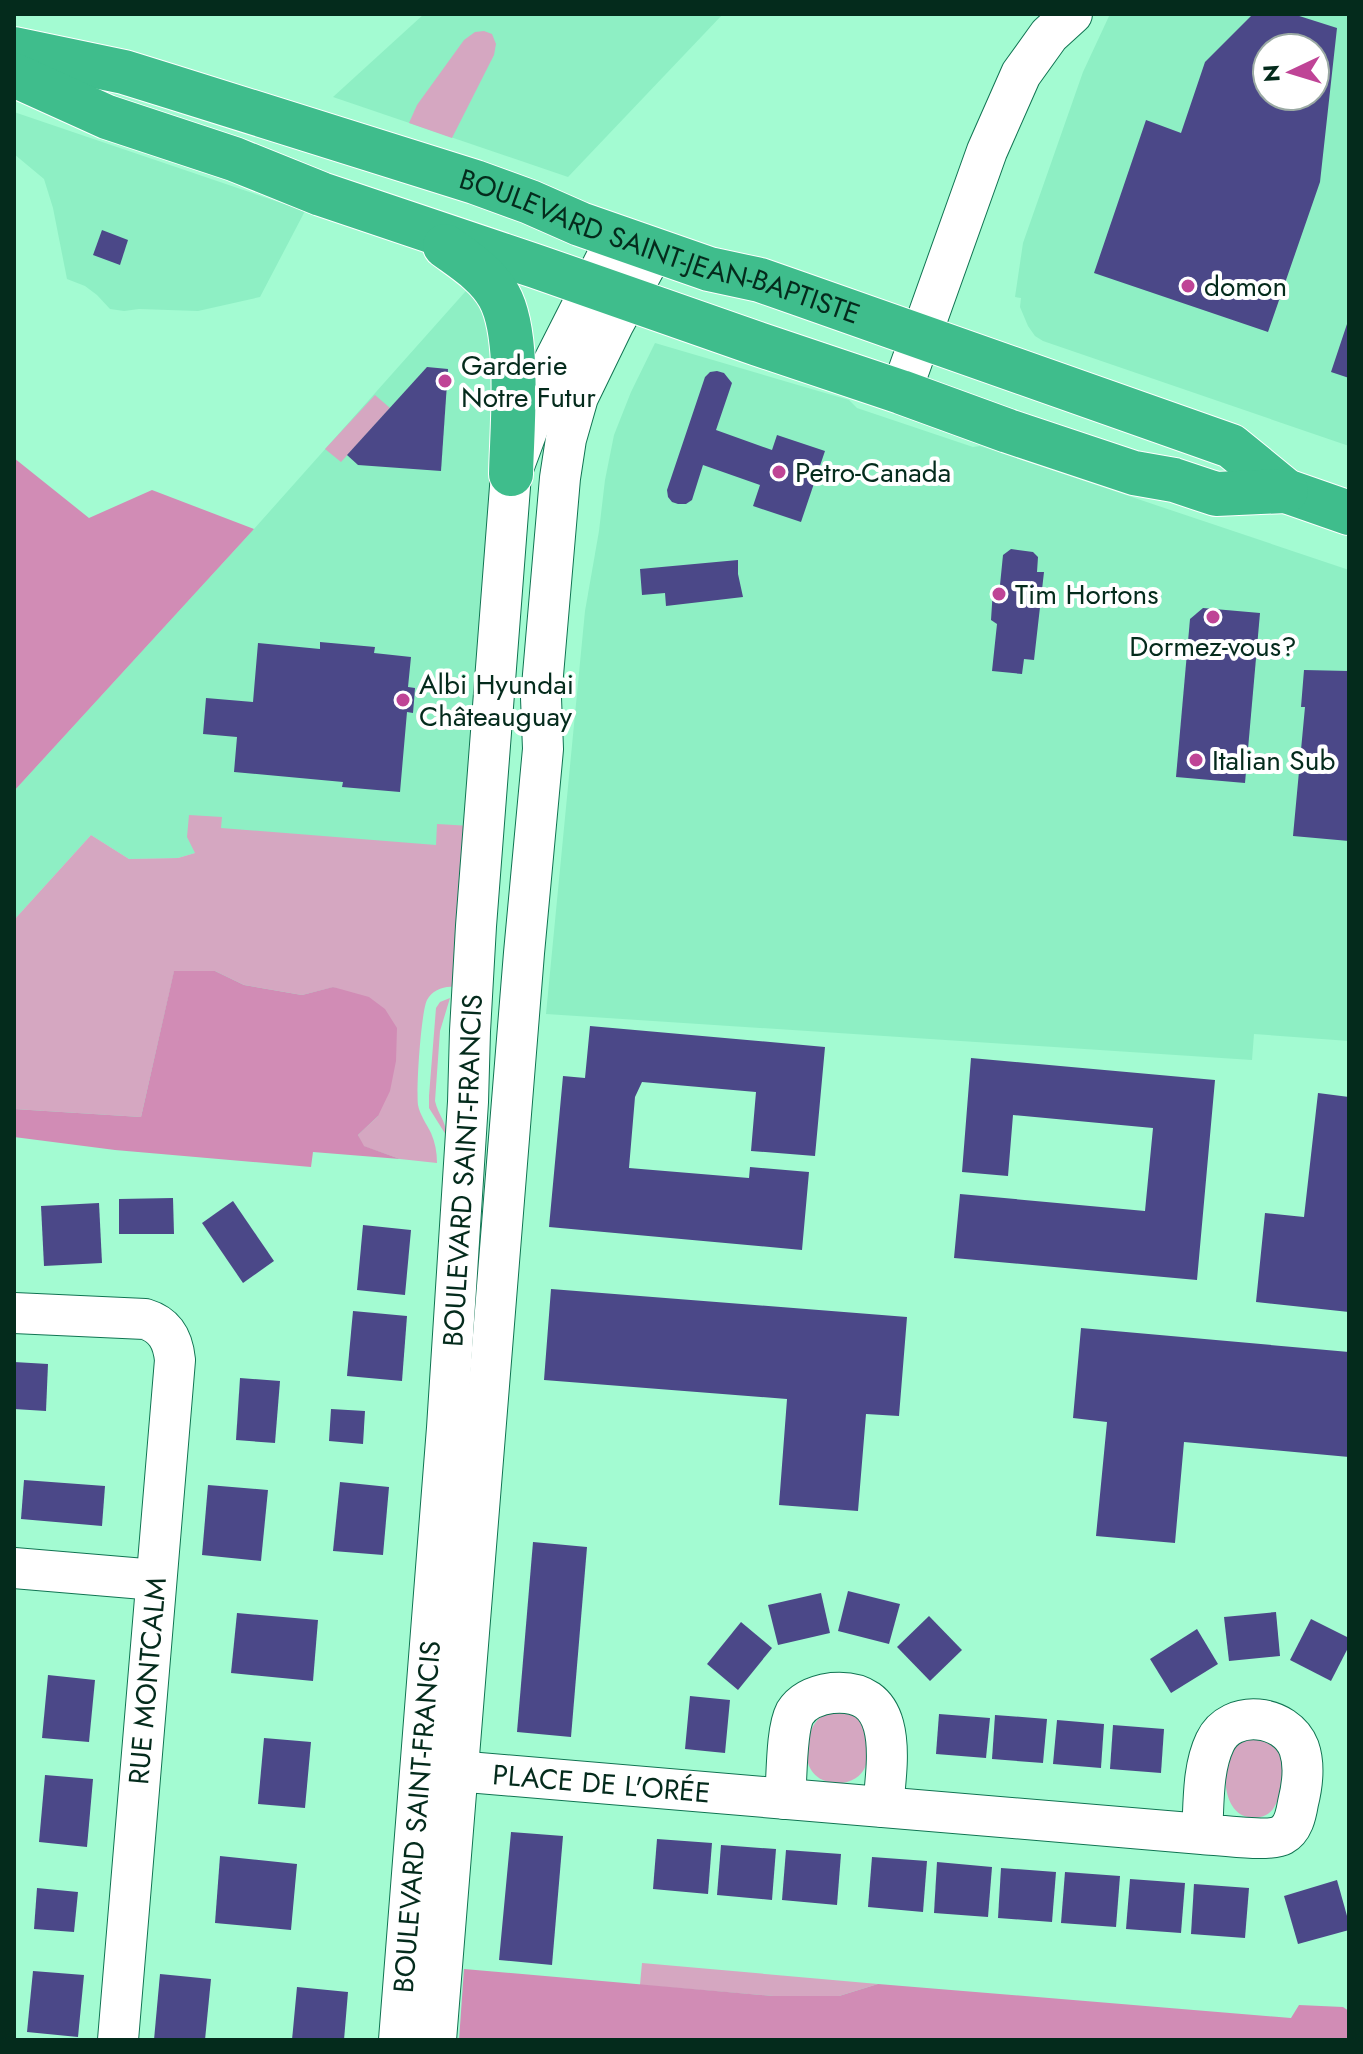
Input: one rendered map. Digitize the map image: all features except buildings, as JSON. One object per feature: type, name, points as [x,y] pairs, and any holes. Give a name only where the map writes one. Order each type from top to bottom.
[{"type":"highway","name":"BOULEVARD SAINT-JEAN-BAPTISTE","points":[[14,49],[124,72],[475,182],[709,269],[760,280],[1231,446],[1286,491],[1349,513]]},
{"type":"highway","name":"BOULEVARD SAINT-JEAN-BAPTISTE","points":[[14,75],[107,117],[234,159],[321,194],[420,228],[603,306],[758,344],[1134,473],[1174,480],[1216,494],[1286,491]]},
{"type":"highway","points":[[420,228],[483,274],[499,294],[513,359],[511,474]]},
{"type":"street","points":[[901,392],[987,151],[1021,74],[1049,35],[1072,14]]},
{"type":"street","points":[[603,306],[635,243]]},
{"type":"street","name":"BOULEVARD SAINT-FRANCIS","points":[[436,2040],[447,1428],[482,836],[511,474],[544,383],[603,306]]},
{"type":"street","name":"BOULEVARD SAINT-FRANCIS","points":[[399,2040],[439,1770],[524,953],[543,749],[541,698],[560,478],[570,424],[603,306]]},
{"type":"street","name":"RUE MONTCALM","points":[[14,1313],[145,1319],[160,1326],[168,1335],[175,1360],[118,2040]]},
{"type":"street","points":[[14,1568],[156,1580]]},
{"type":"street","points":[[785,1799],[794,1716],[804,1703],[813,1698],[839,1693],[860,1697],[883,1719],[887,1753],[883,1807]]},
{"type":"street","name":"PLACE DE L'ORÉE","points":[[439,1770],[1202,1834]]},
{"type":"shaded area","points":[[424,14],[723,14],[568,177],[333,97]]},
{"type":"shaded area","points":[[1110,14],[1349,14],[1349,446],[1043,341],[1028,326],[1020,307],[1021,298],[1015,297],[1023,243],[1083,72]]},
{"type":"shaded area","points":[[475,32],[492,34],[496,44],[494,55],[452,138],[409,123],[417,105],[464,40]]},
{"type":"shaded area","points":[[14,112],[305,211],[260,297],[198,311],[124,311],[110,309],[85,286],[67,279],[44,179],[14,154]]},
{"type":"shaded area","points":[[473,283],[502,345],[469,848],[195,853],[178,858],[129,859],[91,835],[14,920],[14,791],[254,529]]},
{"type":"shaded area","points":[[655,343],[849,400],[857,408],[1349,570],[1349,1041],[1254,1034],[1252,1060],[546,1014],[585,611],[605,480],[614,435]]},
{"type":"shaded area","points":[[375,395],[390,408],[341,462],[325,449]]},
{"type":"shaded area","points":[[14,458],[89,518],[152,490],[254,529],[14,791]]},
{"type":"shaded area","points":[[189,815],[222,817],[221,828],[436,845],[437,824],[471,826],[453,987],[445,987],[429,997],[421,1034],[418,1105],[434,1140],[437,1163],[400,1159],[363,1146],[358,1135],[378,1116],[334,987],[302,995],[244,985],[215,971],[174,972],[141,1117],[14,1109],[14,920],[91,835],[129,859],[178,858],[195,853],[187,837]]},
{"type":"shaded area","points":[[174,971],[215,971],[244,985],[302,995],[333,987],[369,997],[385,1009],[397,1028],[396,1061],[390,1091],[378,1116],[358,1135],[364,1146],[400,1159],[313,1152],[311,1167],[115,1150],[14,1137],[14,1109],[141,1117]]},
{"type":"shaded area","points":[[450,998],[440,1031],[435,1101],[446,1135],[429,1108],[429,1096],[436,1008],[440,1002]]},
{"type":"shaded area","points":[[837,1710],[863,1722],[867,1741],[865,1768],[857,1777],[842,1783],[818,1777],[807,1758],[813,1726],[823,1716]]},
{"type":"shaded area","points":[[1261,1737],[1282,1754],[1284,1774],[1273,1809],[1264,1816],[1248,1817],[1232,1805],[1226,1772],[1231,1751],[1237,1744]]},
{"type":"shaded area","points":[[642,1963],[878,1984],[839,1996],[774,1996],[640,1985]]},
{"type":"shaded area","points":[[464,1969],[774,1996],[839,1996],[878,1984],[1291,2018],[1299,2005],[1343,2007],[1349,2011],[1349,2040],[459,2040]]},
{"type":"place","name":"domon","points":[[1188,286]]},
{"type":"place","name":"Garderie Notre Futur","points":[[445,381]]},
{"type":"place","name":"Petro-Canada","points":[[779,472]]},
{"type":"place","name":"Tim Hortons","points":[[999,594]]},
{"type":"place","name":"Dormez-vous?","points":[[1213,617]]},
{"type":"place","name":"Albi Hyundai Châteauguay","points":[[403,700]]},
{"type":"place","name":"Italian Sub","points":[[1196,760]]}]
